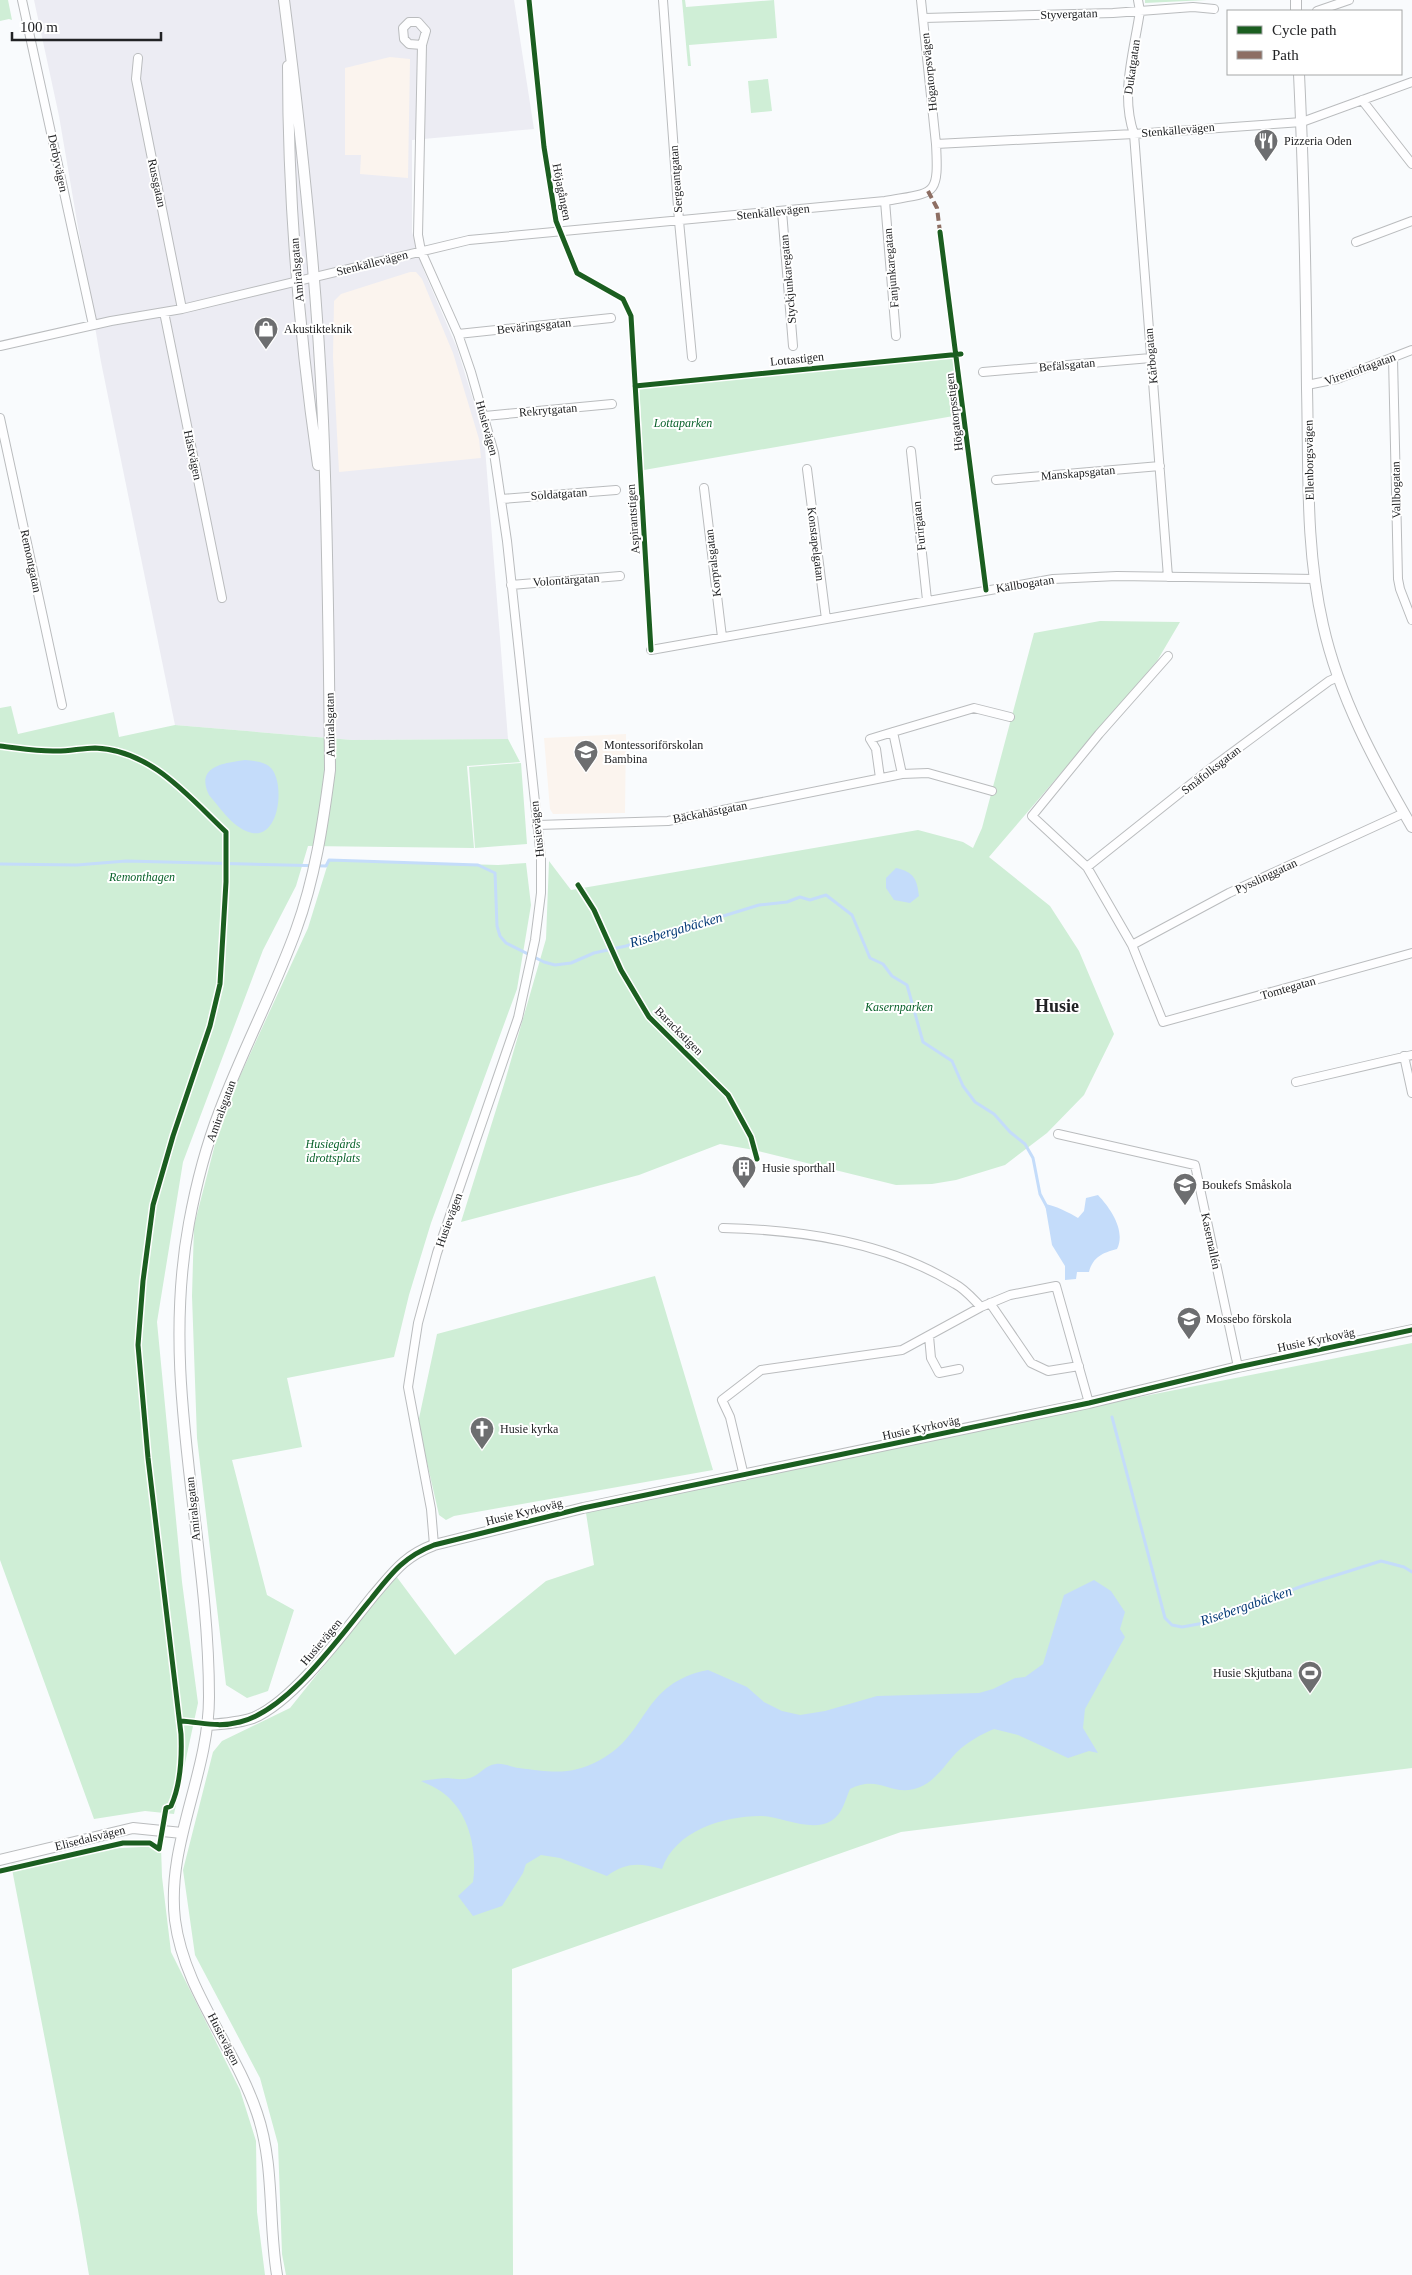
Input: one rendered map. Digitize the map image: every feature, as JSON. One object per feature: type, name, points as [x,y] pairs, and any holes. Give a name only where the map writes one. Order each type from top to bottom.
[{"type":"street","name":"Derbyvägen","points":[[22,0],[93,325]]},
{"type":"street","name":"Amiralsgatan","points":[[207,1725],[209,1698],[205,1629],[180,1398],[178,1306],[182,1264],[198,1178],[219,1112],[295,932],[312,878],[320,841],[330,770],[323,420],[297,98],[284,0]]},
{"type":"street","name":"Sergeantgatan","points":[[663,0],[679,221],[692,357]]},
{"type":"street","name":"Högatorpsvägen","points":[[921,0],[936,144]]},
{"type":"street","name":"Dukatgatan","points":[[1134,134],[1129,121],[1127,90],[1140,11],[1138,0]]},
{"type":"street","points":[[1320,10],[1349,0]]},
{"type":"street","name":"Styvergatan","points":[[924,18],[1140,11],[1193,7],[1214,9]]},
{"type":"street","name":"Amiralsgatan","points":[[288,30],[290,174],[297,281],[312,422],[325,508]]},
{"type":"street","name":"Husievägen","points":[[277,2275],[269,2163],[265,2137],[249,2090],[194,1981],[179,1938],[174,1898],[182,1833],[196,1787],[204,1752],[207,1725],[240,1722],[264,1712],[277,1704],[297,1686],[396,1568],[418,1551],[434,1545],[430,1509],[408,1387],[418,1324],[445,1227],[458,1195],[518,1018],[536,940],[541,893],[541,858],[502,499],[494,453],[485,416],[458,334],[421,251],[418,235],[422,45]]},
{"type":"street","name":"Russgatan","points":[[138,58],[136,79],[182,309]]},
{"type":"street","name":"Ellenborgsvägen","points":[[1299,75],[1302,122],[1310,541],[1314,580],[1323,626],[1338,678],[1367,744],[1412,827]]},
{"type":"street","name":"Stenkällevägen","points":[[93,325],[182,309],[469,240],[885,201],[920,195],[931,189],[938,177],[936,144],[1134,134],[1302,122],[1412,82]]},
{"type":"street","points":[[1362,100],[1412,164]]},
{"type":"street","name":"Kårbogatan","points":[[1134,134],[1168,577]]},
{"type":"street","name":"Fanjunkaregatan","points":[[885,201],[896,336]]},
{"type":"street","name":"Styckjunkaregatan","points":[[782,211],[793,346]]},
{"type":"street","points":[[1356,242],[1412,221]]},
{"type":"street","name":"Hästvägen","points":[[164,312],[222,598]]},
{"type":"street","name":"Beväringsgatan","points":[[458,334],[611,318]]},
{"type":"street","points":[[0,346],[93,325]]},
{"type":"street","points":[[1409,351],[1412,360]]},
{"type":"street","name":"Virentoftagatan","points":[[1307,385],[1337,380],[1409,351]]},
{"type":"street","name":"Befälsgatan","points":[[983,372],[1151,358]]},
{"type":"street","name":"Vallbogatan","points":[[1393,358],[1398,579],[1412,620]]},
{"type":"street","name":"Rekrytgatan","points":[[485,416],[612,404]]},
{"type":"street","name":"Remontgatan","points":[[0,418],[62,705]]},
{"type":"street","name":"Furirgatan","points":[[910,451],[926,600]]},
{"type":"street","name":"Manskapsgatan","points":[[996,480],[1160,466]]},
{"type":"street","name":"Konstapelgatan","points":[[807,469],[826,619]]},
{"type":"street","name":"Korpralsgatan","points":[[704,488],[722,638]]},
{"type":"street","name":"Soldatgatan","points":[[502,499],[616,490]]},
{"type":"street","name":"Volontärgatan","points":[[511,585],[620,576]]},
{"type":"street","name":"Källbogatan","points":[[652,650],[1053,579],[1117,576],[1314,580]]},
{"type":"street","points":[[1132,945],[1087,867],[1032,816],[1168,656]]},
{"type":"street","name":"Småfolksgatan","points":[[1087,867],[1210,769],[1329,681],[1338,678]]},
{"type":"street","points":[[880,778],[876,749],[870,739],[974,708],[1010,717]]},
{"type":"street","points":[[893,732],[902,774]]},
{"type":"street","name":"Bäckahästgatan","points":[[537,825],[668,821],[902,774],[928,773],[992,791]]},
{"type":"street","name":"Pysslinggatan","points":[[1132,945],[1229,893],[1404,813]]},
{"type":"street","name":"Tomtegatan","points":[[1132,945],[1163,1022],[1412,953]]},
{"type":"street","points":[[1296,1082],[1408,1056],[1412,1093]]},
{"type":"street","name":"Kasernallén","points":[[1058,1134],[1195,1165],[1238,1367]]},
{"type":"street","points":[[723,1228],[760,1229],[866,1245],[918,1265],[957,1284],[981,1307]]},
{"type":"street","points":[[744,1476],[730,1417],[722,1400],[760,1370],[902,1350],[981,1307],[1010,1295],[1056,1286],[1089,1403]]},
{"type":"street","points":[[990,1303],[1031,1362],[1048,1371],[1079,1366]]},
{"type":"street","name":"Husie Kyrkoväg","points":[[434,1545],[583,1508],[1089,1403],[1238,1367],[1412,1330]]},
{"type":"street","points":[[929,1336],[931,1358],[939,1373],[959,1369]]},
{"type":"street","name":"Elisedalsvägen","points":[[0,1860],[133,1828],[182,1833]]},
{"type":"shaded area","points":[[34,0],[514,0],[534,129],[412,140],[412,232],[424,271],[457,348],[484,435],[508,739],[352,740],[175,725],[101,362],[59,116]]},
{"type":"shaded area","points":[[390,57],[410,59],[408,178],[360,174],[361,155],[345,155],[345,68]]},
{"type":"shaded area","points":[[410,272],[416,272],[422,279],[453,353],[479,439],[481,458],[339,472],[333,357],[334,301],[341,294]]},
{"type":"shaded area","name":"Montessoriförskolan Bambina","points":[[626,734],[625,813],[553,814],[550,809],[544,738]]},
{"type":"green space","points":[[0,0],[8,0],[12,20],[0,21]]},
{"type":"green space","points":[[682,0],[685,0],[686,7],[774,0],[777,38],[689,45],[691,66],[688,66]]},
{"type":"green space","points":[[1145,0],[1207,0],[1145,3]]},
{"type":"green space","points":[[768,79],[772,111],[751,113],[748,81]]},
{"type":"green space","name":"Lottaparken","points":[[958,356],[965,414],[644,470],[639,387]]},
{"type":"green space","name":"Kasernparken","points":[[1100,621],[1180,622],[1157,661],[989,857],[1050,906],[1079,951],[1114,1034],[1084,1095],[1047,1133],[1005,1165],[956,1180],[932,1184],[896,1185],[754,1150],[720,1144],[639,1175],[461,1222],[505,1081],[546,939],[549,861],[571,890],[918,830],[963,842],[973,848],[982,828],[1034,633]]},
{"type":"green space","name":"Remonthagen","points":[[11,706],[18,734],[114,712],[119,737],[175,725],[352,740],[508,739],[520,762],[467,766],[474,848],[308,846],[296,886],[263,950],[183,1162],[157,1322],[182,1582],[198,1703],[174,1814],[145,1811],[94,1819],[0,1560],[0,708]]},
{"type":"green space","points":[[521,763],[527,844],[475,848],[469,767]]},
{"type":"green space","name":"Husiegårds idrottsplats","points":[[329,860],[498,865],[526,863],[531,905],[517,989],[431,1223],[409,1295],[394,1357],[287,1378],[302,1447],[232,1460],[267,1595],[294,1610],[268,1691],[247,1698],[226,1685],[197,1438],[192,1296],[194,1226],[223,1113],[308,928]]},
{"type":"green space","points":[[655,1276],[713,1470],[454,1516],[446,1520],[439,1515],[418,1423],[437,1334]]},
{"type":"green space","points":[[1412,1343],[1412,1768],[901,1832],[512,1969],[513,2275],[286,2275],[282,2254],[278,2144],[260,2078],[195,1955],[183,1870],[213,1752],[222,1741],[290,1708],[396,1576],[455,1655],[546,1581],[594,1565],[586,1513],[777,1469]]},
{"type":"green space","points":[[161,1846],[162,1877],[171,1952],[240,2090],[256,2141],[257,2212],[265,2275],[89,2275],[11,1864],[102,1849]]},
{"type":"water","points":[[245,760],[259,762],[271,768],[278,785],[279,796],[274,819],[269,827],[261,832],[252,833],[245,831],[234,823],[209,795],[206,785],[206,778],[214,768]]},
{"type":"water","points":[[896,868],[911,874],[916,881],[919,896],[910,903],[894,900],[886,888],[886,878]]},
{"type":"water","points":[[1098,1195],[1116,1220],[1120,1235],[1117,1249],[1099,1256],[1089,1272],[1077,1272],[1076,1279],[1065,1280],[1065,1266],[1052,1245],[1045,1204],[1078,1218],[1084,1211],[1086,1198]]},
{"type":"water","points":[[1094,1580],[1111,1591],[1125,1612],[1120,1629],[1125,1637],[1085,1709],[1083,1728],[1098,1753],[1089,1751],[1068,1758],[1018,1735],[994,1729],[965,1745],[935,1777],[920,1787],[901,1790],[878,1784],[870,1784],[850,1789],[838,1815],[831,1821],[823,1824],[805,1825],[760,1816],[731,1819],[702,1828],[689,1836],[668,1856],[662,1869],[633,1865],[621,1868],[607,1876],[560,1858],[541,1855],[526,1864],[523,1873],[502,1906],[473,1916],[458,1896],[473,1882],[473,1849],[468,1828],[458,1808],[448,1797],[421,1781],[445,1778],[470,1778],[489,1766],[496,1764],[551,1771],[580,1769],[600,1760],[616,1749],[628,1737],[657,1697],[670,1686],[686,1677],[708,1670],[747,1687],[764,1702],[782,1711],[800,1715],[825,1711],[877,1696],[979,1693],[993,1689],[1015,1678],[1025,1677],[1043,1664],[1064,1595]]},
{"type":"waterway","name":"Risebergabäcken","points":[[0,864],[77,865],[126,861],[326,866],[329,860],[478,865],[495,873],[497,926],[500,936],[506,943],[544,962],[555,965],[571,963],[594,953],[626,946],[759,905],[787,902],[800,897],[810,900],[826,895],[852,915],[870,958],[883,964],[892,976],[907,985],[923,1042],[952,1061],[963,1086],[975,1102],[994,1114],[1010,1132],[1025,1144],[1033,1158],[1040,1194],[1047,1207]]},
{"type":"waterway","name":"Risebergabäcken","points":[[1112,1417],[1165,1618],[1172,1625],[1182,1627],[1204,1623],[1305,1585],[1381,1561],[1404,1567],[1412,1572]]},
{"type":"marked path","points":[[928,191],[937,208],[940,232]]},
{"type":"cycle path","name":"Höjagången","points":[[529,0],[544,147],[556,221],[577,273],[623,299],[631,316],[651,650]]},
{"type":"cycle path","name":"Högatorpsstigen","points":[[940,232],[986,590]]},
{"type":"cycle path","name":"Lottastigen","points":[[635,386],[961,354]]},
{"type":"cycle path","points":[[0,746],[58,751],[95,748],[115,751],[134,757],[151,766],[183,790],[226,832],[226,882],[220,984],[210,1026],[173,1136],[153,1205],[143,1281],[138,1345],[148,1458],[181,1734],[179,1780],[171,1806],[166,1808],[159,1849],[150,1843],[123,1843],[0,1871]]},
{"type":"cycle path","name":"Barackstigen","points":[[578,885],[594,910],[621,970],[649,1017],[728,1095],[751,1137],[757,1159]]},
{"type":"cycle path","points":[[180,1721],[216,1725],[231,1724],[258,1715],[277,1703],[312,1670],[398,1567],[414,1555],[434,1545],[583,1508],[1089,1403],[1238,1367],[1412,1330]]},
{"type":"place","name":"Pizzeria Oden","points":[[1266,162]]},
{"type":"place","name":"Akustikteknik","points":[[266,350]]},
{"type":"place","name":"Montessoriförskolan Bambina","points":[[586,773]]},
{"type":"place","name":"Husie sporthall","points":[[744,1189]]},
{"type":"place","name":"Boukefs Småskola","points":[[1185,1206]]},
{"type":"place","name":"Mossebo förskola","points":[[1189,1340]]},
{"type":"place","name":"Husie kyrka","points":[[482,1450]]},
{"type":"place","name":"Husie Skjutbana","points":[[1310,1694]]},
{"type":"district","name":"Husie","points":[[1057,1006]]}]
